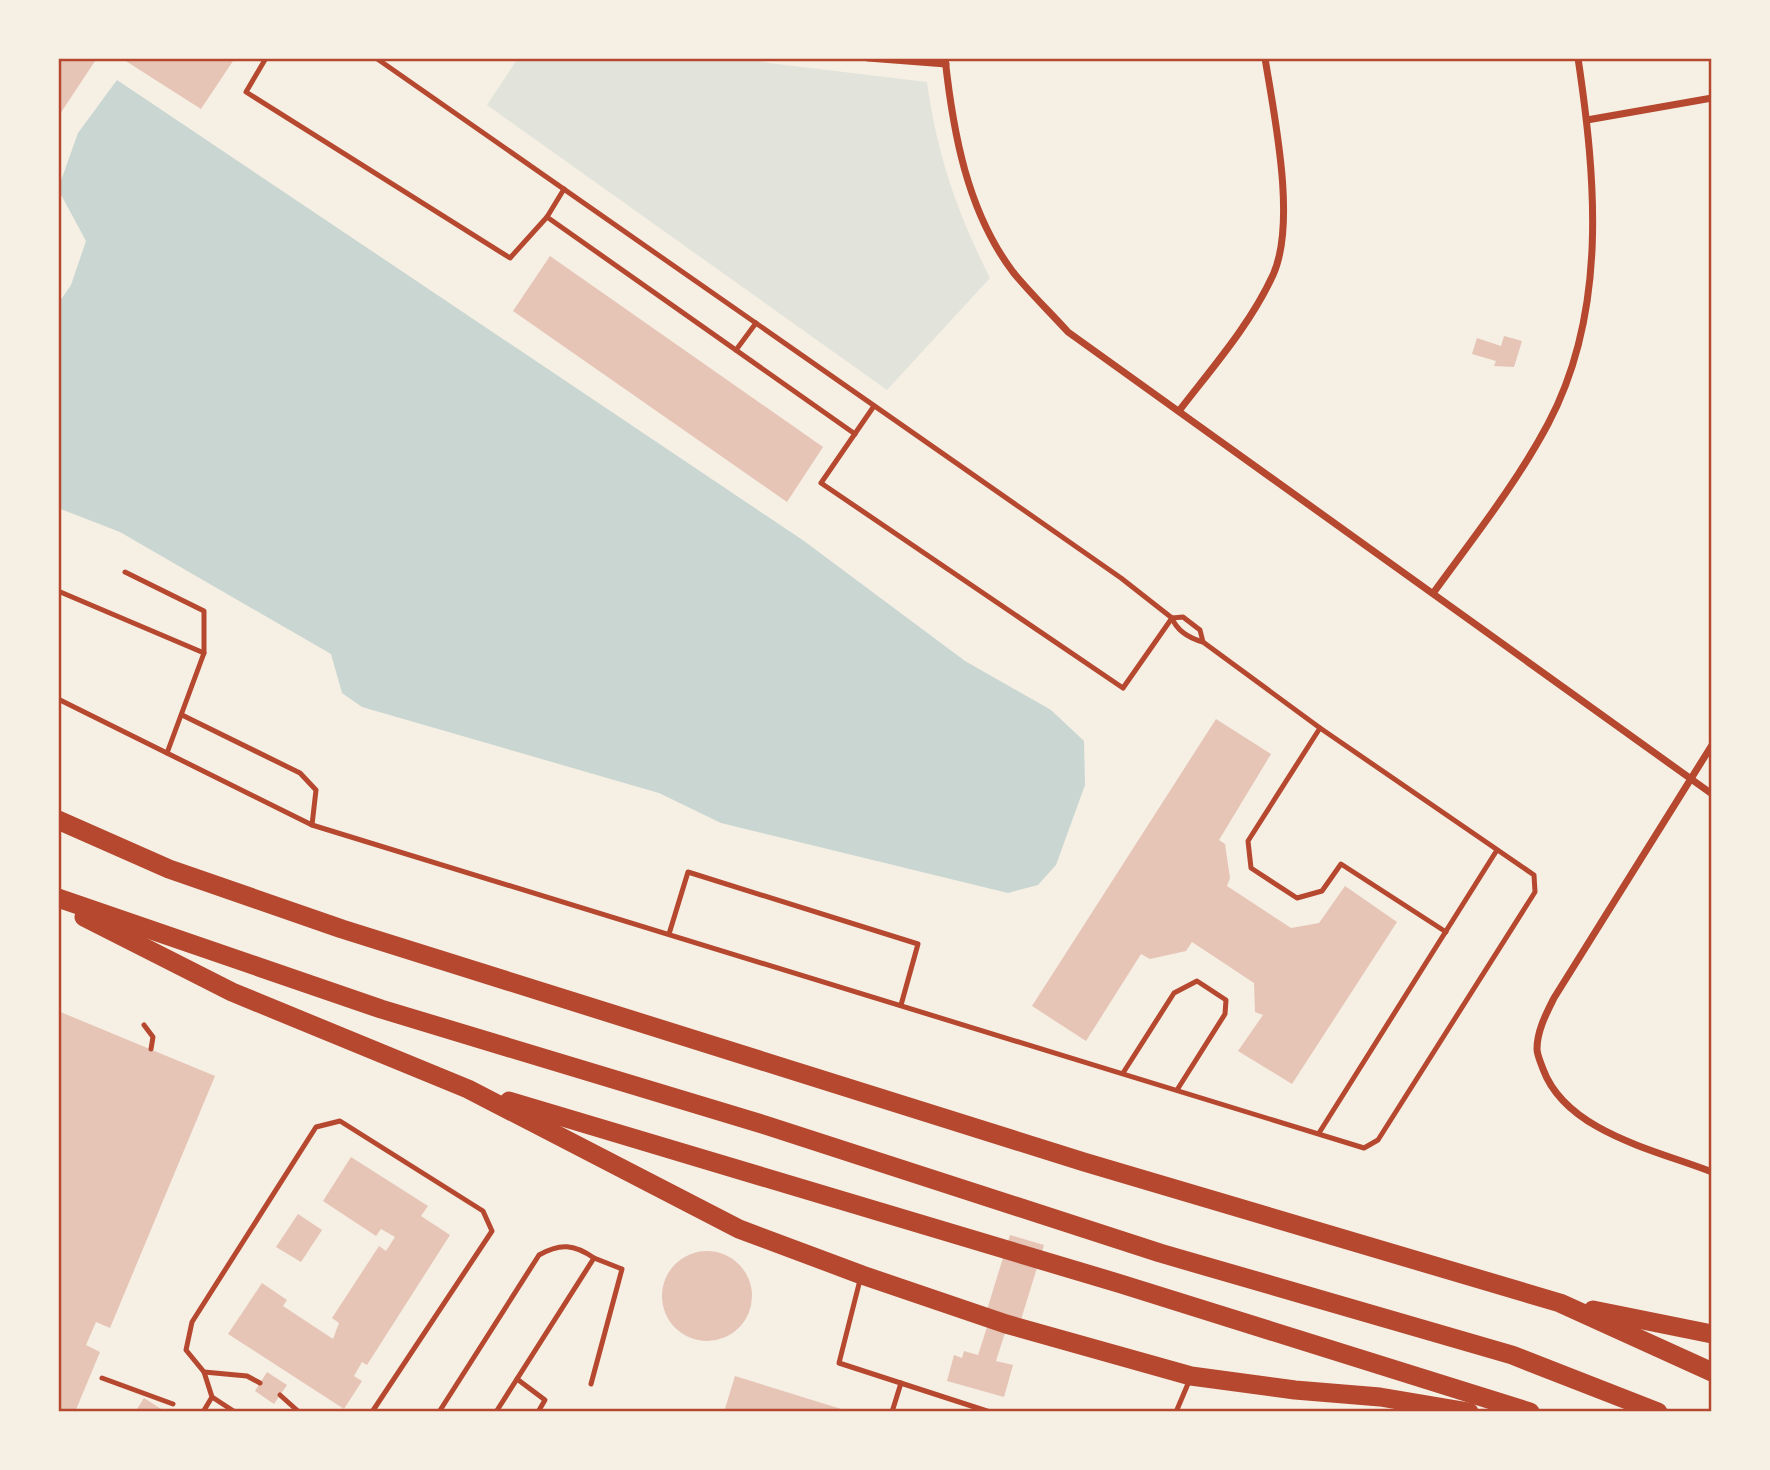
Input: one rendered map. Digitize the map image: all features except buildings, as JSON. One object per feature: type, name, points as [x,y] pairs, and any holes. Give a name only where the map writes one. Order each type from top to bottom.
[{"type":"highway","points":[[58,820],[169,869],[342,929],[1084,1162],[1560,1303],[1712,1334]]},
{"type":"highway","points":[[58,898],[381,1009],[765,1125],[1160,1253],[1512,1355],[1658,1412]]},
{"type":"highway","points":[[58,904],[232,992],[468,1089],[727,1223],[862,1275],[1006,1324],[1191,1376],[1295,1390],[1380,1396],[1469,1412]]},
{"type":"highway","points":[[468,1089],[1121,1284],[1530,1412]]},
{"type":"highway","points":[[1560,1303],[1712,1372]]},
{"type":"street","points":[[868,58],[945,61],[961,160],[981,218],[1013,271],[1068,332],[1712,794]]},
{"type":"street","points":[[1179,411],[1251,315],[1274,272],[1285,215],[1265,58]]},
{"type":"street","points":[[1434,592],[1521,472],[1549,421],[1572,365],[1585,312],[1592,259],[1594,202],[1578,58]]},
{"type":"street","points":[[1587,120],[1712,97]]},
{"type":"street","points":[[1712,745],[1554,998],[1542,1023],[1537,1050],[1548,1082],[1568,1110],[1591,1124],[1712,1172]]},
{"type":"lane","points":[[266,58],[246,92],[510,258],[547,217],[564,189]]},
{"type":"lane","points":[[58,699],[312,825],[1364,1148],[1378,1140],[1535,892],[1534,875],[1320,728],[1203,642],[1176,627],[1172,618],[874,406],[376,58]]},
{"type":"lane","points":[[547,217],[855,434]]},
{"type":"lane","points":[[736,351],[756,323]]},
{"type":"lane","points":[[874,406],[821,483],[1123,688],[1172,618],[1183,617],[1200,630],[1203,642]]},
{"type":"lane","points":[[125,572],[204,611],[204,653],[167,753]]},
{"type":"lane","points":[[58,591],[204,653]]},
{"type":"lane","points":[[182,715],[300,773],[316,790],[312,825]]},
{"type":"lane","points":[[1320,728],[1248,841],[1251,868],[1297,898],[1322,891],[1341,864],[1446,932]]},
{"type":"lane","points":[[1320,1133],[1497,850]]},
{"type":"lane","points":[[669,934],[688,872],[918,944],[901,1005]]},
{"type":"lane","points":[[1123,1073],[1174,993],[1198,981],[1226,1000],[1226,1014],[1177,1090]]},
{"type":"lane","points":[[144,1025],[153,1037],[150,1049]]},
{"type":"lane","points":[[235,1412],[212,1397],[204,1372],[186,1350],[191,1322],[316,1127],[340,1121],[483,1211],[492,1231],[372,1412]]},
{"type":"lane","points":[[439,1412],[539,1255],[554,1247],[576,1246],[594,1258],[622,1269],[591,1384]]},
{"type":"lane","points":[[496,1412],[594,1258]]},
{"type":"lane","points":[[862,1275],[839,1363],[990,1412]]},
{"type":"lane","points":[[204,1372],[247,1376],[260,1383]]},
{"type":"lane","points":[[1176,1412],[1191,1376]]},
{"type":"lane","points":[[102,1378],[173,1404]]},
{"type":"lane","points":[[517,1379],[545,1400],[538,1412]]},
{"type":"lane","points":[[892,1412],[901,1383]]},
{"type":"lane","points":[[280,1395],[299,1412]]},
{"type":"lane","points":[[202,1412],[212,1397]]},
{"type":"shaded area","points":[[518,58],[745,58],[927,82],[936,134],[950,183],[990,278],[887,390],[487,105]]},
{"type":"shaded area","points":[[117,80],[804,541],[965,661],[1051,710],[1084,741],[1085,785],[1056,865],[1038,885],[1008,893],[721,823],[659,793],[362,707],[342,693],[331,654],[120,532],[58,508],[58,304],[71,285],[86,241],[58,189],[78,133]]}]
